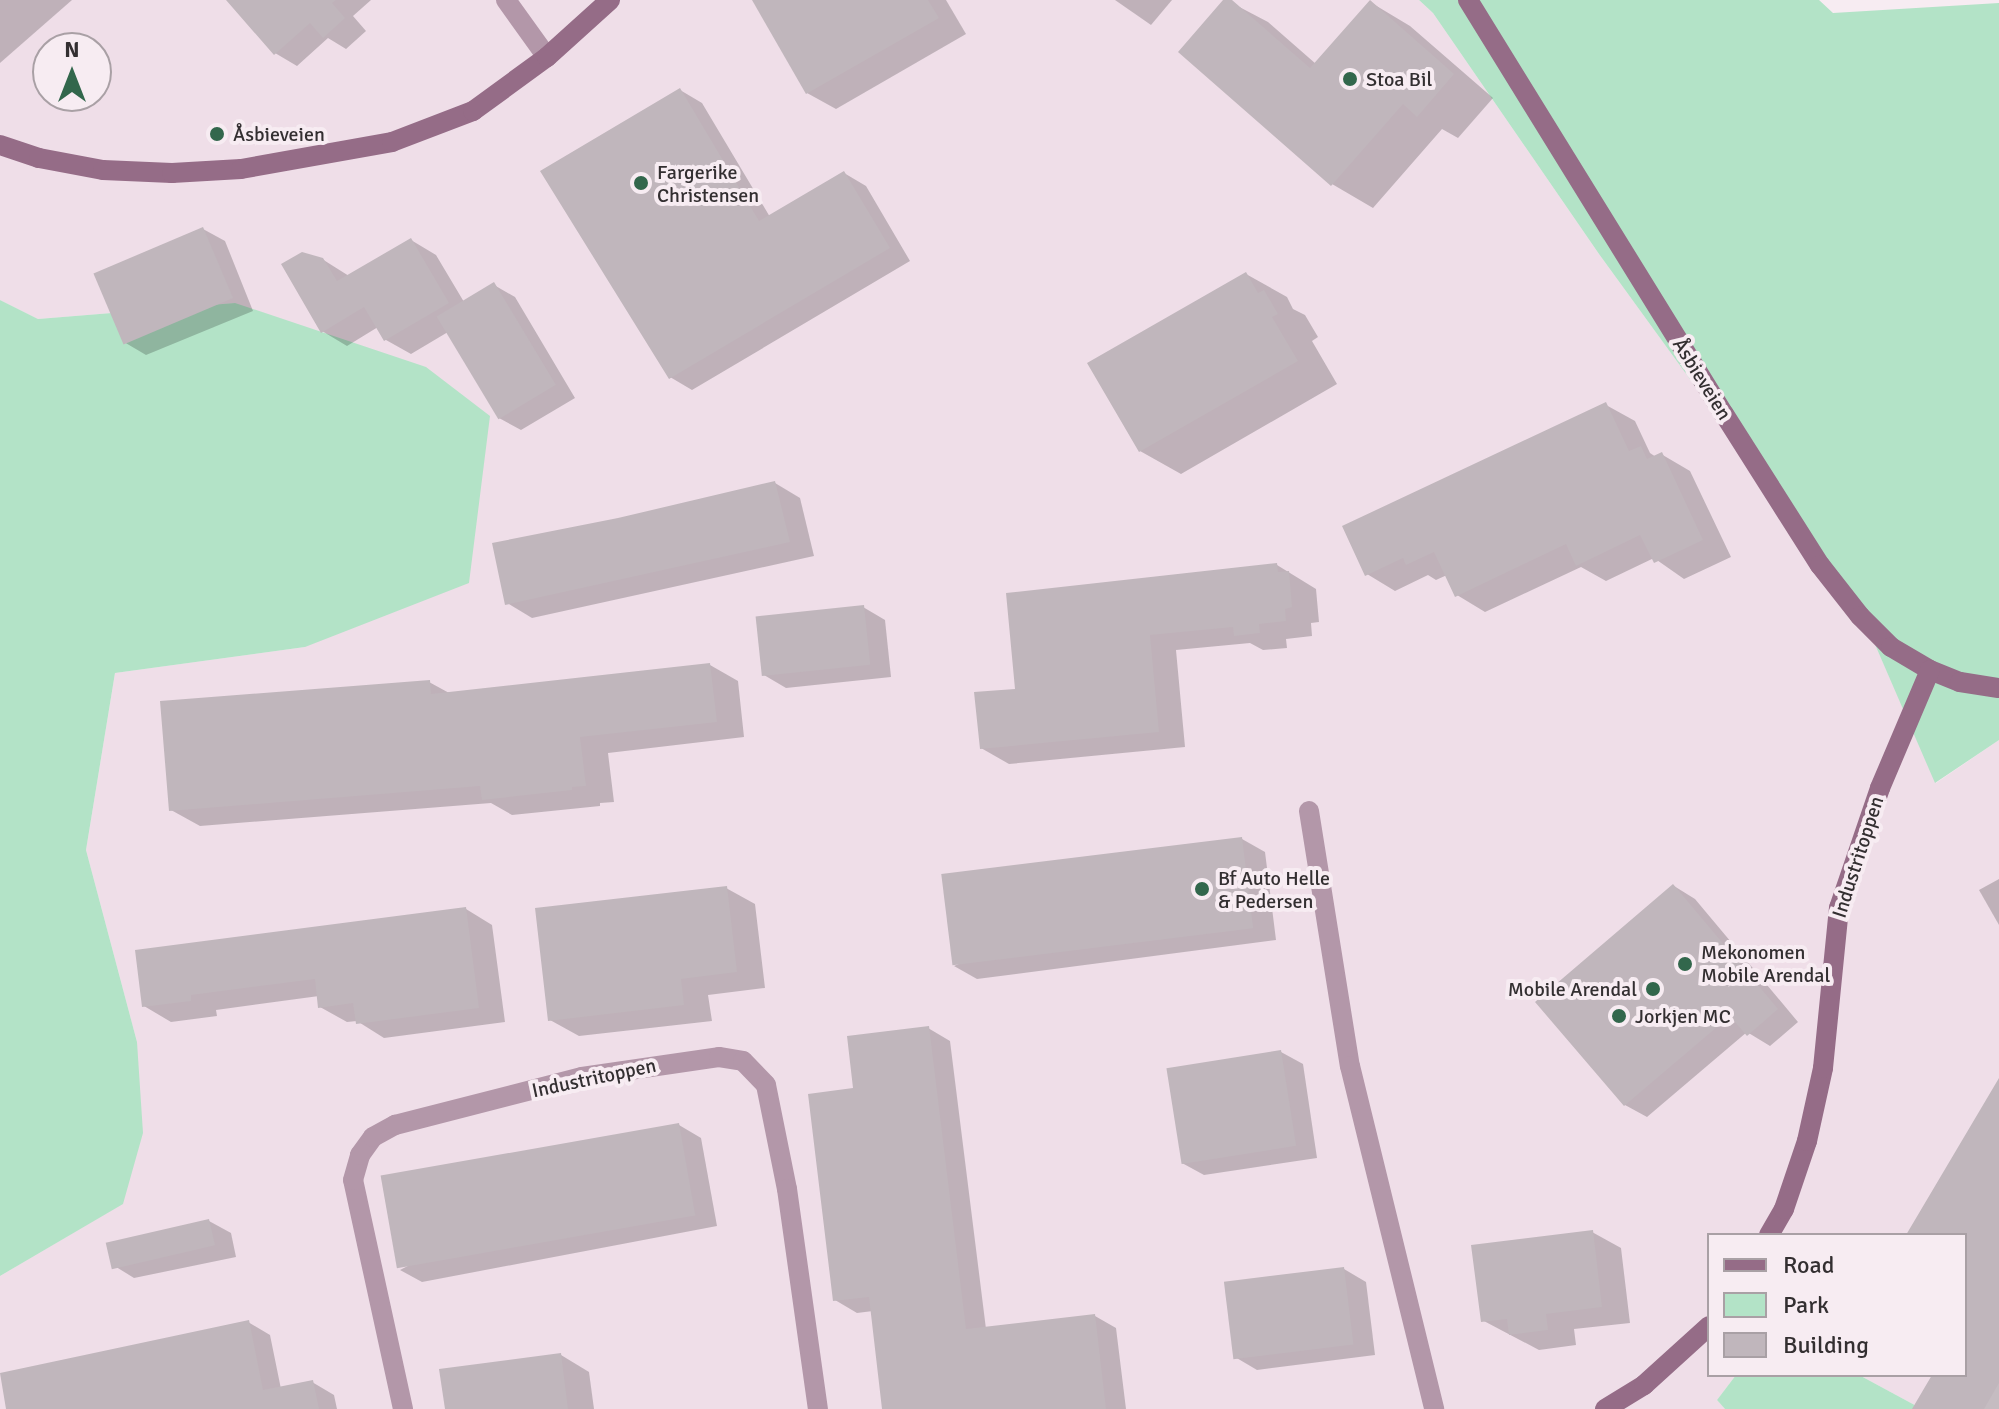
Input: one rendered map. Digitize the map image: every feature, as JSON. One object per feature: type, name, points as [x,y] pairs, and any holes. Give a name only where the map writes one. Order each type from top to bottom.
[{"type":"street","points":[[506,0],[547,57]]},
{"type":"street","points":[[0,145],[39,158],[103,170],[172,173],[241,169],[392,142],[473,111],[547,57],[610,0]]},
{"type":"street","name":"Åsbieveien","points":[[1468,0],[1820,565],[1860,616],[1891,647],[1930,670],[1960,682],[1999,688]]},
{"type":"street","name":"Industritoppen","points":[[1770,1233],[1784,1209],[1807,1141],[1823,1068],[1839,908],[1880,788],[1930,670]]},
{"type":"street","points":[[1309,811],[1350,1066],[1434,1409]]},
{"type":"street","name":"Industritoppen","points":[[403,1409],[353,1180],[360,1155],[373,1137],[395,1125],[582,1077],[719,1057],[743,1061],[766,1085],[787,1189],[818,1409]]},
{"type":"street","points":[[1605,1409],[1644,1385],[1707,1328]]},
{"type":"shaded area","points":[[0,0],[1419,0],[1433,13],[1599,254],[1864,619],[1936,783],[1999,740],[1999,1378],[1922,1409],[1863,1377],[1967,1377],[1967,1233],[1707,1233],[1707,1377],[1734,1377],[1717,1400],[1725,1409],[0,1409],[0,1276],[122,1204],[137,1042],[86,850],[115,673],[305,647],[235,303],[38,319],[0,300]]},
{"type":"green space","points":[[1419,0],[1819,0],[1833,13],[1999,3],[1999,740],[1935,783],[1864,619],[1599,254],[1433,13]]},
{"type":"green space","points":[[0,300],[38,319],[235,303],[426,367],[490,416],[469,583],[305,647],[115,673],[86,850],[137,1042],[143,1133],[123,1204],[0,1276]]},
{"type":"green space","points":[[1734,1377],[1863,1377],[1922,1409],[1725,1409],[1717,1400]]},
{"type":"building","points":[[226,0],[336,0],[332,3],[345,18],[323,38],[310,23],[274,55]]},
{"type":"building","points":[[752,0],[928,0],[939,18],[806,94]]},
{"type":"building","points":[[1223,0],[1232,0],[1310,68],[1370,0],[1454,74],[1417,117],[1403,104],[1331,186],[1178,52]]},
{"type":"building","points":[[680,88],[759,221],[844,171],[890,248],[669,379],[540,171]]},
{"type":"building","points":[[203,227],[233,298],[124,344],[93,273]]},
{"type":"building","points":[[411,238],[449,303],[384,341],[364,307],[321,333],[281,264],[302,252],[323,258],[337,281]]},
{"type":"building","points":[[1246,272],[1258,293],[1264,290],[1278,314],[1272,317],[1298,361],[1139,452],[1087,363]]},
{"type":"building","points":[[494,282],[556,385],[498,419],[437,317]]},
{"type":"building","points":[[1606,402],[1629,451],[1641,446],[1647,459],[1662,452],[1703,540],[1654,563],[1640,535],[1576,566],[1566,544],[1455,597],[1434,552],[1406,565],[1403,558],[1365,576],[1342,526]]},
{"type":"building","points":[[775,481],[790,542],[505,605],[492,543],[618,518]]},
{"type":"building","points":[[1277,563],[1278,572],[1289,571],[1292,607],[1285,609],[1286,621],[1259,624],[1260,633],[1234,636],[1233,627],[1150,635],[1159,732],[980,749],[974,692],[1015,689],[1006,593]]},
{"type":"building","points":[[864,605],[870,665],[762,676],[756,616]]},
{"type":"building","points":[[710,663],[717,722],[580,737],[586,786],[572,787],[572,790],[482,800],[480,786],[169,811],[160,701],[430,680],[431,694]]},
{"type":"building","points":[[1242,837],[1253,928],[952,965],[941,874]]},
{"type":"building","points":[[1673,884],[1778,1009],[1747,1036],[1730,1016],[1624,1106],[1535,1002]]},
{"type":"building","points":[[727,886],[737,972],[681,979],[684,1005],[548,1021],[535,908]]},
{"type":"building","points":[[466,907],[479,1008],[356,1024],[353,1003],[318,1008],[315,979],[191,995],[191,1001],[142,1007],[135,950]]},
{"type":"building","points":[[929,1026],[966,1329],[1095,1314],[1106,1409],[882,1409],[869,1297],[833,1301],[808,1094],[853,1088],[847,1036]]},
{"type":"building","points":[[1281,1050],[1296,1146],[1182,1164],[1166,1068]]},
{"type":"building","points":[[1999,1078],[1999,1383],[1984,1409],[1912,1409],[1931,1377],[1967,1377],[1967,1233],[1907,1233]]},
{"type":"building","points":[[679,1123],[695,1216],[397,1268],[381,1176]]},
{"type":"building","points":[[209,1219],[215,1245],[112,1269],[106,1243]]},
{"type":"building","points":[[1593,1230],[1602,1307],[1546,1314],[1548,1330],[1509,1335],[1507,1319],[1481,1322],[1471,1245]]},
{"type":"building","points":[[1344,1267],[1354,1344],[1233,1359],[1224,1282]]},
{"type":"building","points":[[249,1320],[263,1390],[313,1380],[319,1409],[6,1409],[0,1373]]},
{"type":"building","points":[[561,1353],[568,1409],[445,1409],[439,1369]]},
{"type":"place","name":"Stoa Bil","points":[[1350,79]]},
{"type":"place","name":"Åsbieveien","points":[[217,134]]},
{"type":"place","name":"Fargerike Christensen","points":[[641,183]]},
{"type":"place","name":"Bf Auto Helle & Pedersen","points":[[1202,889]]},
{"type":"place","name":"Mekonomen Mobile Arendal","points":[[1685,964]]},
{"type":"place","name":"Mobile Arendal","points":[[1653,989]]},
{"type":"place","name":"Jorkjen MC","points":[[1619,1016]]}]
